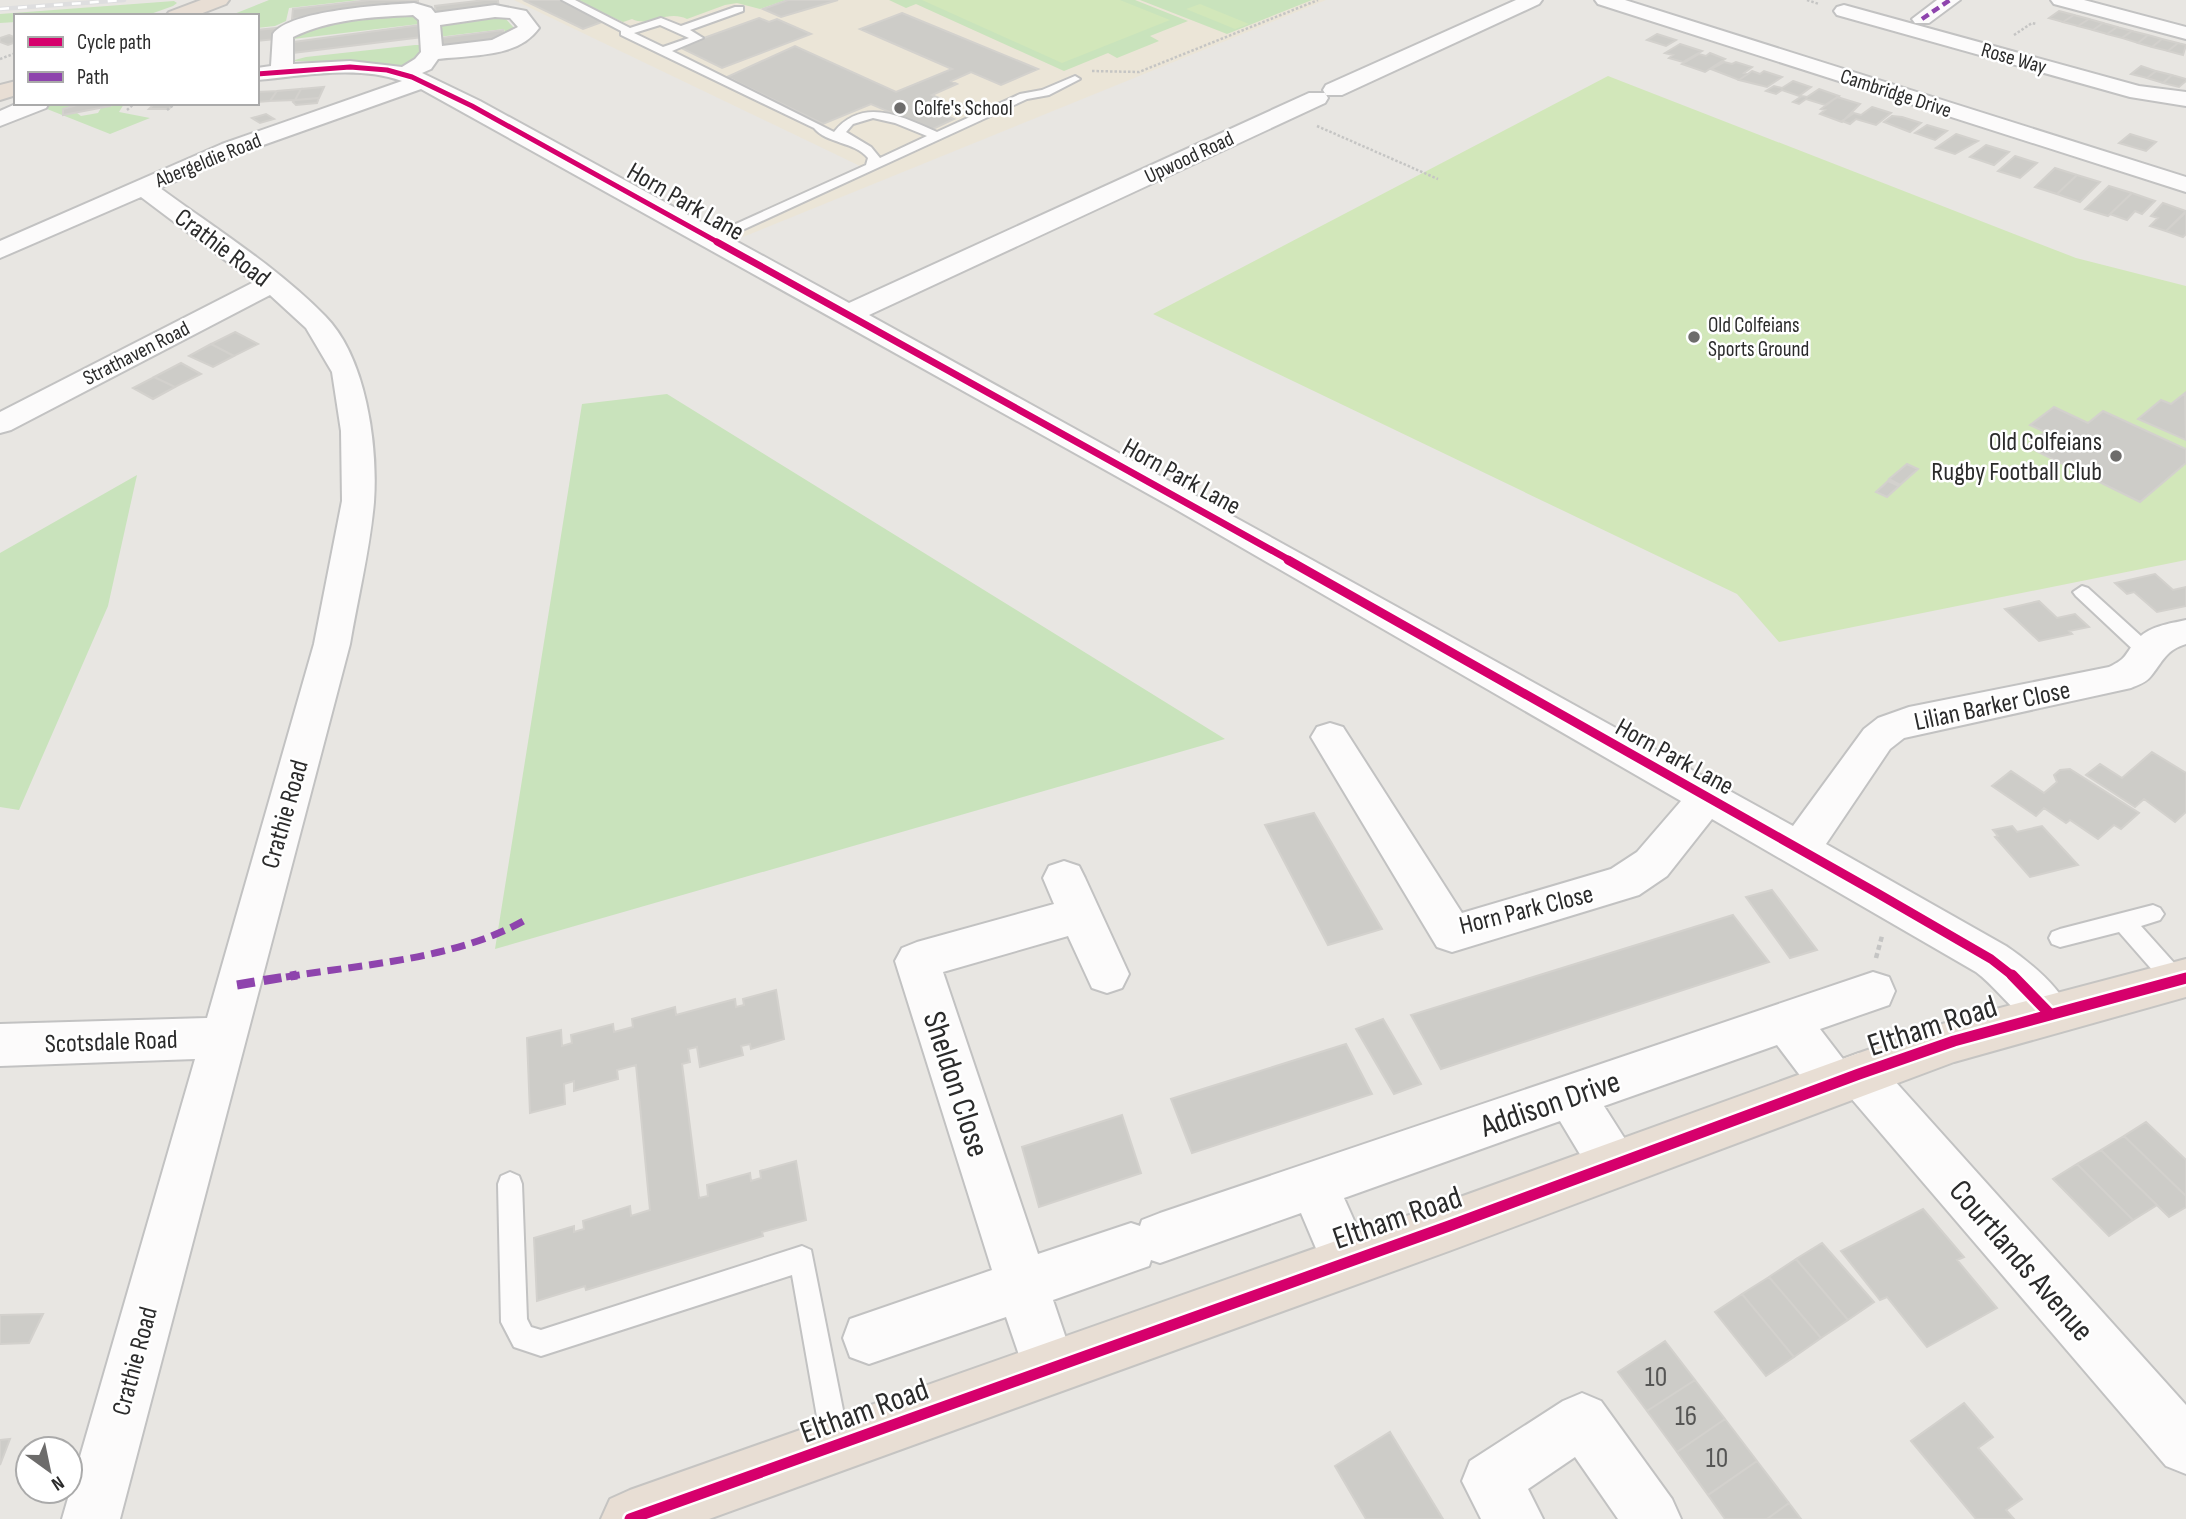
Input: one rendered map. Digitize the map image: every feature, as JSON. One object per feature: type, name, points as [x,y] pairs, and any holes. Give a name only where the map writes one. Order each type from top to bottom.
[{"type":"highway","points":[[185,14],[220,6]]},
{"type":"highway","name":"Eltham Road","points":[[630,1519],[1846,1078],[1954,1041],[2181,980]]},
{"type":"street","name":"Upwood Road","points":[[846,316],[1532,0]]},
{"type":"street","name":"Cambridge Drive","points":[[1605,0],[2186,185]]},
{"type":"street","points":[[1915,23],[1950,0]]},
{"type":"street","points":[[2061,0],[2186,33]]},
{"type":"street","points":[[276,61],[284,34],[314,20],[411,9],[424,12],[420,52]]},
{"type":"street","name":"Rose Way","points":[[1844,11],[1915,23],[2138,92],[2186,99]]},
{"type":"street","points":[[259,47],[276,61],[370,48]]},
{"type":"street","name":"Horn Park Lane","points":[[276,61],[362,69],[420,52],[558,152],[846,316],[1181,499],[1991,959],[2010,973],[2050,1014]]},
{"type":"street","name":"Abergeldie Road","points":[[0,250],[230,149],[420,52]]},
{"type":"street","points":[[0,119],[33,105]]},
{"type":"street","name":"Crathie Road","points":[[91,1519],[332,644],[358,501],[356,431],[346,372],[317,323],[272,283],[143,187]]},
{"type":"street","name":"Strathaven Road","points":[[0,424],[272,283]]},
{"type":"street","name":"Lilian Barker Close","points":[[1799,850],[1877,739],[1891,728],[1922,719],[2118,679],[2137,669],[2147,652],[2163,638],[2186,632]]},
{"type":"street","name":"Horn Park Close","points":[[1330,737],[1452,934],[1632,879],[1652,864],[1707,797]]},
{"type":"street","name":"Sheldon Close","points":[[1049,1368],[916,961],[1072,896],[1107,974]]},
{"type":"street","name":"Addison Drive","points":[[869,1338],[1873,992]]},
{"type":"street","points":[[1786,1021],[1846,1078]]},
{"type":"street","name":"Scotsdale Road","points":[[0,1045],[222,1038]]},
{"type":"street","name":"Courtlands Avenue","points":[[1846,1078],[2186,1446]]},
{"type":"street","points":[[1571,1096],[1613,1164]]},
{"type":"street","points":[[1313,1185],[1347,1261]]},
{"type":"street","points":[[1514,1519],[1490,1481],[1583,1420],[1652,1519]]},
{"type":"lane","points":[[566,0],[630,32]]},
{"type":"lane","points":[[681,30],[739,9]]},
{"type":"lane","points":[[663,51],[698,38],[660,21],[625,33],[818,126],[823,132],[844,134],[869,150],[873,158],[871,166]]},
{"type":"lane","points":[[712,240],[1024,96],[1045,93],[1074,79]]},
{"type":"lane","points":[[844,134],[858,117],[882,115],[936,136]]},
{"type":"lane","points":[[2081,592],[2147,652]]},
{"type":"lane","points":[[2060,938],[2153,914]]},
{"type":"lane","points":[[2124,922],[2181,980]]},
{"type":"lane","points":[[510,1185],[514,1322],[523,1338],[541,1343],[802,1259],[837,1446]]},
{"type":"path","points":[[1074,79],[1094,70],[1139,72],[1318,0]]},
{"type":"path","points":[[127,110],[133,105]]},
{"type":"path","points":[[167,110],[173,105]]},
{"type":"path","points":[[1287,113],[1438,179]]},
{"type":"shaded area","name":"Colfe's School","points":[[514,0],[1326,0],[743,237],[725,227],[860,166]]},
{"type":"green space","points":[[269,0],[359,0],[289,8],[286,21],[275,26],[259,28],[259,14],[234,14]]},
{"type":"green space","points":[[574,0],[786,0],[760,9],[737,3],[725,5],[687,19],[672,16],[623,22]]},
{"type":"green space","points":[[889,0],[1135,0],[1188,21],[1150,36],[1159,41],[1117,58],[1108,53],[1064,71],[916,4],[906,8]]},
{"type":"green space","points":[[922,0],[1120,0],[1170,20],[1062,63]]},
{"type":"green space","points":[[1140,0],[1312,0],[1227,34]]},
{"type":"green space","points":[[174,1],[177,3],[151,14],[14,14],[14,22],[0,23],[0,14]]},
{"type":"green space","points":[[1200,4],[1249,24],[1235,29],[1186,9]]},
{"type":"green space","points":[[397,13],[418,16],[419,24],[293,39],[295,32],[310,26]]},
{"type":"green space","points":[[503,16],[515,29],[506,37],[504,29],[438,37],[434,22]]},
{"type":"green space","points":[[421,45],[426,50],[406,67],[371,62],[291,61],[306,57]]},
{"type":"green space","name":"Old Colfeians Sports Ground","points":[[1608,76],[2076,258],[2186,286],[2186,560],[1779,642],[1737,594],[1153,314]]},
{"type":"green space","points":[[76,105],[63,109],[64,115],[77,113],[81,116],[98,113],[101,108],[123,105],[119,112],[150,118],[110,134],[42,107]]},
{"type":"green space","points":[[667,394],[1225,739],[495,949],[582,404]]},
{"type":"green space","points":[[137,475],[108,606],[19,810],[0,807],[0,553]]},
{"type":"building","points":[[370,0],[418,0],[418,4],[292,19],[293,9]]},
{"type":"building","points":[[498,0],[499,9],[436,17],[435,6]]},
{"type":"building","points":[[560,0],[605,21],[583,29],[525,1]]},
{"type":"building","points":[[788,0],[838,0],[781,17],[763,9]]},
{"type":"building","points":[[2059,11],[2074,15],[2063,22],[2049,18]]},
{"type":"building","points":[[902,13],[1038,69],[1001,85],[971,72],[951,81],[957,84],[932,95],[939,98],[923,105],[954,119],[931,130],[871,104],[823,124],[727,77],[795,46],[896,92],[952,69],[860,29]]},
{"type":"building","points":[[2074,15],[2089,19],[2078,26],[2063,22]]},
{"type":"building","points":[[759,18],[769,22],[777,19],[811,34],[722,68],[679,47]]},
{"type":"building","points":[[2089,19],[2103,23],[2093,30],[2078,26]]},
{"type":"building","points":[[2103,23],[2117,27],[2107,34],[2093,30]]},
{"type":"building","points":[[421,25],[422,37],[292,53],[294,42]]},
{"type":"building","points":[[2117,27],[2132,31],[2122,38],[2107,34]]},
{"type":"building","points":[[277,28],[275,39],[259,41],[259,30]]},
{"type":"building","points":[[503,30],[504,41],[441,50],[440,38]]},
{"type":"building","points":[[2132,31],[2148,35],[2138,43],[2122,38]]},
{"type":"building","points":[[1657,34],[1676,40],[1666,46],[1647,40]]},
{"type":"building","points":[[9,35],[14,37],[14,43],[8,45],[0,42],[0,38]]},
{"type":"building","points":[[2148,35],[2162,39],[2152,47],[2138,43]]},
{"type":"building","points":[[2162,39],[2178,43],[2168,51],[2152,47]]},
{"type":"building","points":[[2178,43],[2186,45],[2183,55],[2168,51]]},
{"type":"building","points":[[1680,44],[1702,51],[1683,62],[1669,58],[1673,55],[1665,53]]},
{"type":"building","points":[[1710,53],[1725,59],[1705,72],[1682,64],[1699,54],[1706,56]]},
{"type":"building","points":[[1724,62],[1736,62],[1752,67],[1744,73],[1748,74],[1739,80],[1711,69]]},
{"type":"building","points":[[2141,66],[2156,71],[2147,78],[2131,74]]},
{"type":"building","points":[[1752,71],[1760,74],[1764,71],[1782,77],[1767,87],[1739,80]]},
{"type":"building","points":[[2156,71],[2172,75],[2163,83],[2147,78]]},
{"type":"building","points":[[2172,75],[2186,81],[2179,87],[2163,83]]},
{"type":"building","points":[[1793,81],[1811,87],[1799,96],[1782,90],[1776,94],[1766,91],[1774,86],[1782,88]]},
{"type":"building","points":[[324,87],[319,98],[295,100],[301,89]]},
{"type":"building","points":[[301,89],[295,100],[270,101],[277,91]]},
{"type":"building","points":[[1819,89],[1839,96],[1825,105],[1806,99],[1799,104],[1793,102],[1802,96],[1807,97]]},
{"type":"building","points":[[277,91],[270,101],[259,102],[259,92]]},
{"type":"building","points":[[1837,97],[1860,104],[1842,122],[1820,114],[1825,110],[1821,109]]},
{"type":"building","points":[[319,98],[317,103],[296,105],[293,102],[295,100]]},
{"type":"building","points":[[77,105],[110,106],[63,115],[63,109]]},
{"type":"building","points":[[153,105],[172,105],[169,109],[149,109]]},
{"type":"building","points":[[1872,107],[1891,113],[1876,125],[1856,119],[1850,124],[1842,121],[1854,113],[1861,115]]},
{"type":"building","points":[[266,114],[274,119],[260,123],[252,118]]},
{"type":"building","points":[[1892,116],[1921,123],[1910,132],[1884,122]]},
{"type":"building","points":[[1927,125],[1947,131],[1935,140],[1915,133]]},
{"type":"building","points":[[1956,134],[1978,141],[1955,154],[1936,148]]},
{"type":"building","points":[[2130,134],[2156,142],[2146,151],[2119,143]]},
{"type":"building","points":[[1986,145],[2009,152],[1994,165],[1970,157]]},
{"type":"building","points":[[2015,156],[2037,163],[2020,178],[1998,171]]},
{"type":"building","points":[[2055,168],[2077,175],[2057,194],[2035,187]]},
{"type":"building","points":[[2077,175],[2100,182],[2080,202],[2057,194]]},
{"type":"building","points":[[2109,186],[2132,193],[2108,216],[2085,209]]},
{"type":"building","points":[[2132,193],[2155,201],[2142,214],[2135,211],[2127,220],[2110,214]]},
{"type":"building","points":[[2163,203],[2186,211],[2166,231],[2150,226],[2158,218],[2151,216]]},
{"type":"building","points":[[2186,212],[2186,234],[2183,237],[2166,231]]},
{"type":"building","points":[[235,332],[258,344],[234,356],[211,344]]},
{"type":"building","points":[[211,344],[234,356],[213,367],[189,356]]},
{"type":"building","points":[[181,363],[201,374],[175,387],[154,377]]},
{"type":"building","points":[[154,377],[175,387],[153,399],[133,388]]},
{"type":"building","points":[[2185,393],[2186,440],[2138,419],[2161,400],[2171,404]]},
{"type":"building","name":"Old Colfeians Rugby Football Club","points":[[2054,407],[2088,423],[2103,411],[2186,449],[2186,463],[2140,502],[2026,446],[2045,432],[2030,425]]},
{"type":"building","points":[[1907,464],[1918,469],[1900,485],[1889,479]]},
{"type":"building","points":[[1888,481],[1899,486],[1887,497],[1876,492]]},
{"type":"building","points":[[2155,574],[2173,590],[2186,587],[2186,606],[2157,612],[2134,592],[2127,594],[2115,583]]},
{"type":"building","points":[[2039,601],[2057,618],[2075,614],[2089,627],[2069,631],[2072,634],[2039,641],[2005,609]]},
{"type":"building","points":[[2152,752],[2186,773],[2186,812],[2175,822],[2144,799],[2135,807],[2086,775],[2100,764],[2122,778]]},
{"type":"building","points":[[2070,769],[2139,813],[2121,829],[2114,825],[2098,839],[2070,820],[2066,823],[2044,808],[2036,816],[1992,786],[2011,771],[2044,793],[2057,782],[2054,775],[2060,770]]},
{"type":"building","points":[[1314,813],[1382,929],[1328,945],[1265,825]]},
{"type":"building","points":[[2012,826],[2017,832],[2042,826],[2078,865],[2030,877],[1995,837],[1998,836],[1993,830]]},
{"type":"building","points":[[1772,890],[1817,950],[1790,958],[1746,897]]},
{"type":"building","points":[[1733,915],[1769,962],[1441,1069],[1411,1015]]},
{"type":"building","points":[[776,990],[784,1039],[751,1049],[750,1044],[741,1046],[743,1055],[700,1067],[697,1047],[688,1049],[690,1062],[682,1064],[699,1198],[708,1196],[707,1185],[750,1173],[751,1181],[761,1178],[760,1171],[796,1161],[806,1220],[762,1232],[763,1236],[586,1290],[585,1286],[537,1301],[534,1238],[574,1226],[574,1232],[584,1229],[583,1221],[630,1206],[631,1216],[650,1210],[636,1065],[617,1070],[618,1079],[574,1091],[574,1081],[564,1084],[565,1104],[530,1113],[527,1038],[561,1030],[562,1046],[572,1043],[571,1035],[613,1024],[614,1032],[633,1027],[632,1019],[675,1007],[676,1015],[735,999],[736,1007],[744,1005],[743,999]]},
{"type":"building","points":[[1383,1019],[1421,1084],[1394,1094],[1356,1029]]},
{"type":"building","points":[[1346,1044],[1372,1094],[1192,1153],[1171,1099]]},
{"type":"building","points":[[1122,1115],[1141,1173],[1039,1207],[1022,1147]]},
{"type":"building","points":[[2146,1122],[2186,1160],[2186,1196],[2124,1136]]},
{"type":"building","points":[[2124,1136],[2186,1196],[2186,1207],[2169,1217],[2101,1150]]},
{"type":"building","points":[[2101,1150],[2157,1205],[2133,1220],[2077,1164]]},
{"type":"building","points":[[2077,1164],[2133,1220],[2109,1236],[2053,1179]]},
{"type":"building","points":[[1923,1209],[1964,1257],[1957,1260],[1997,1308],[1927,1347],[1887,1297],[1880,1300],[1841,1251]]},
{"type":"building","points":[[1822,1243],[1874,1302],[1848,1320],[1796,1259]]},
{"type":"building","points":[[1796,1259],[1848,1320],[1821,1338],[1769,1277]]},
{"type":"building","points":[[1769,1277],[1821,1338],[1794,1357],[1742,1294]]},
{"type":"building","points":[[1742,1294],[1794,1357],[1766,1376],[1715,1312]]},
{"type":"building","points":[[43,1314],[29,1343],[0,1344],[0,1315]]},
{"type":"building","points":[[1665,1341],[1695,1380],[1647,1411],[1618,1372]]},
{"type":"building","points":[[1695,1380],[1725,1419],[1677,1452],[1647,1411]]},
{"type":"building","points":[[1964,1403],[1993,1437],[1978,1448],[2022,1499],[2006,1510],[2014,1519],[1976,1519],[1911,1441]]},
{"type":"building","points":[[1725,1419],[1757,1461],[1708,1495],[1677,1452]]},
{"type":"building","points":[[1390,1432],[1443,1519],[1366,1519],[1335,1466]]},
{"type":"building","points":[[10,1439],[0,1465],[0,1440]]},
{"type":"building","points":[[1757,1461],[1789,1503],[1767,1519],[1725,1519],[1708,1495]]},
{"type":"building","points":[[1789,1503],[1801,1519],[1767,1519]]},
{"type":"railway","points":[[0,9],[124,0]]},
{"type":"marked path","points":[[1922,19],[1950,0]]},
{"type":"marked path","points":[[237,985],[466,947],[503,933],[527,919]]},
{"type":"cycle path","points":[[259,74],[350,67],[387,70],[420,81],[472,106],[1181,499],[1877,893],[1991,959],[2010,973],[2050,1014]]},
{"type":"cycle path","points":[[630,1519],[1449,1226],[1859,1074],[1954,1041],[2186,978]]},
{"type":"place","name":"Colfe's School","points":[[900,108]]},
{"type":"place","name":"Old Colfeians Sports Ground","points":[[1694,337]]},
{"type":"place","name":"Old Colfeians Rugby Football Club","points":[[2116,456]]}]
